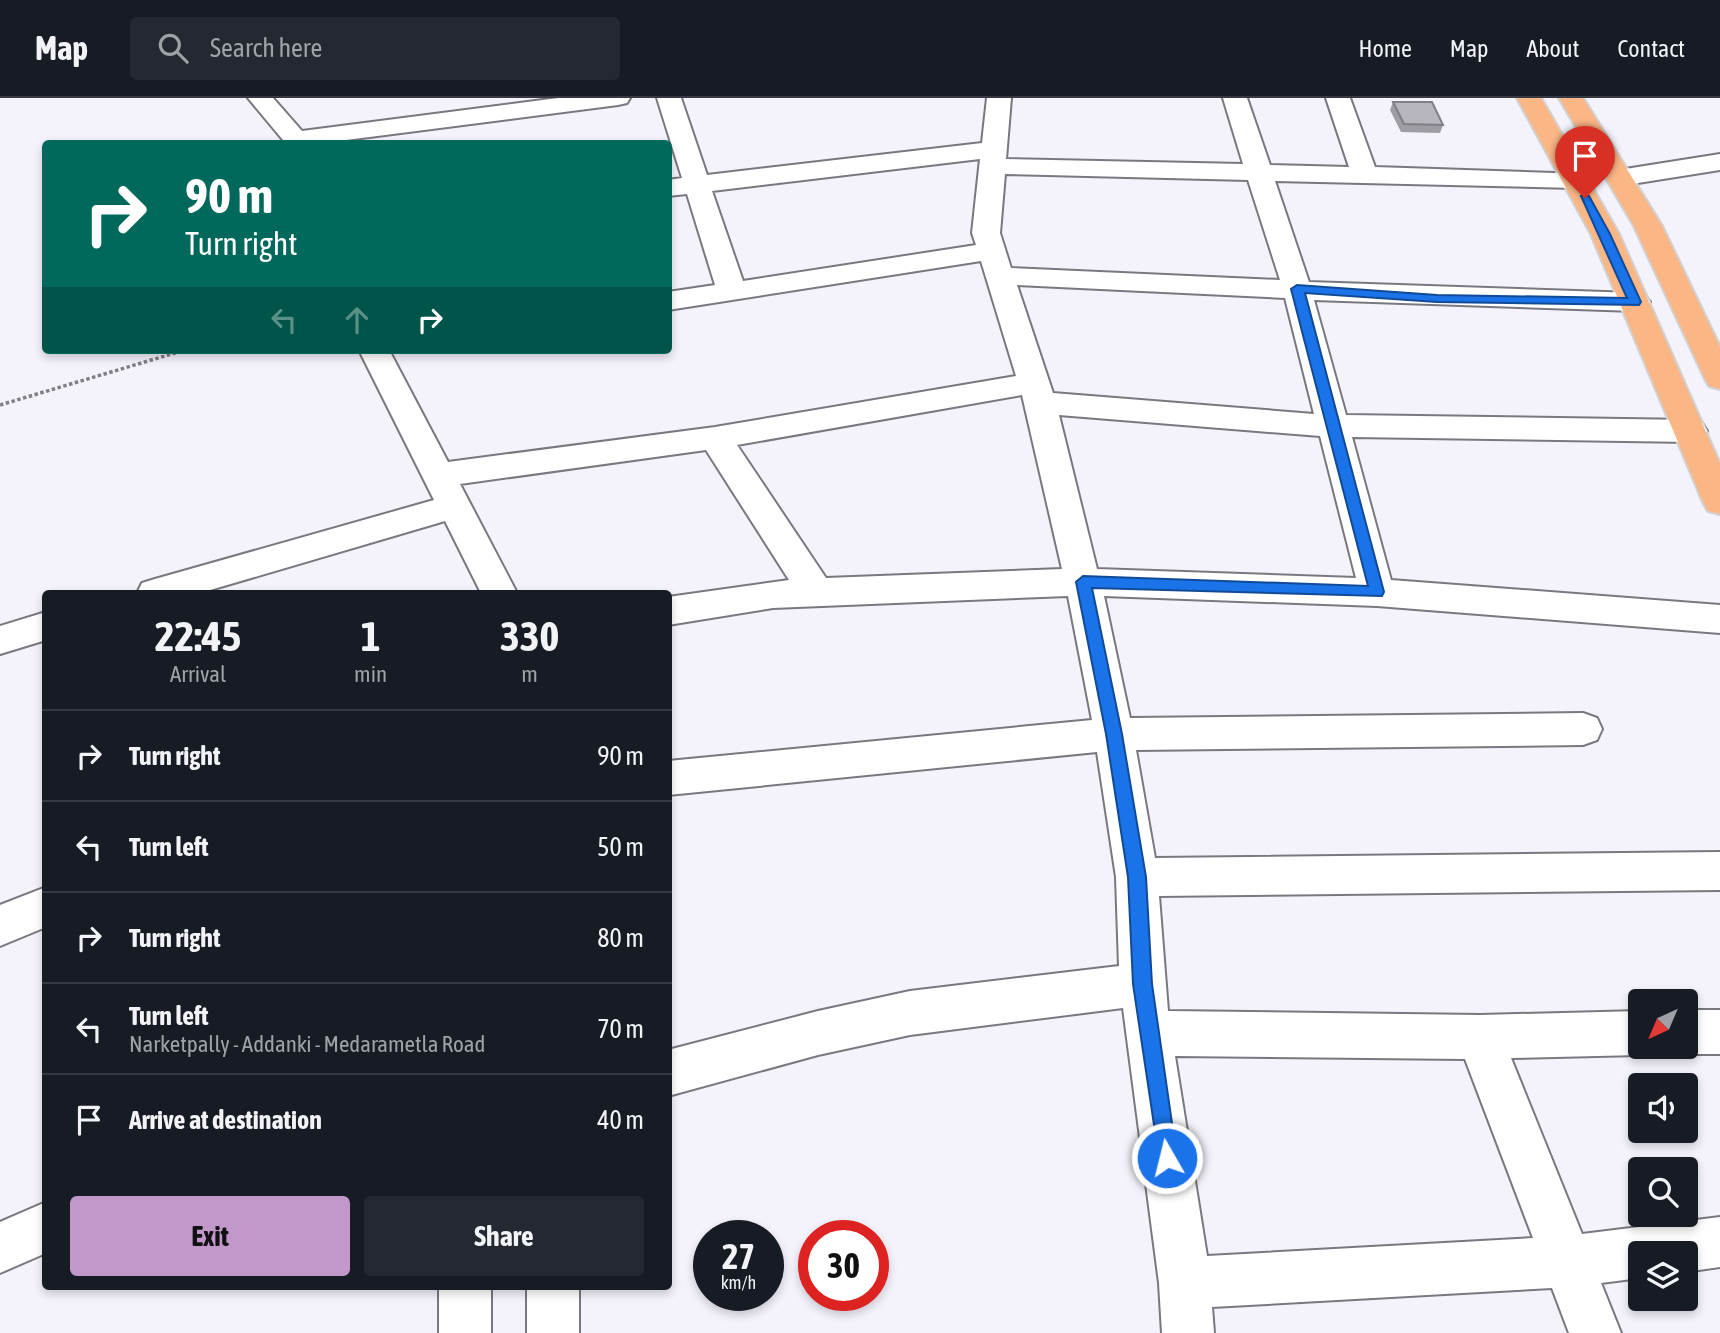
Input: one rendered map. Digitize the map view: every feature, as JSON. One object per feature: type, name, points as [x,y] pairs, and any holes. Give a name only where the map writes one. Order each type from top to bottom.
[{"type":"highway","points":[[1529,98],[1605,234],[1720,502]]},
{"type":"highway","points":[[1571,98],[1647,226],[1720,379]]},
{"type":"street","points":[[260,98],[293,140]]},
{"type":"street","points":[[310,140],[618,98]]},
{"type":"street","points":[[668,98],[732,292]]},
{"type":"street","points":[[999,98],[986,233],[1037,393],[1083,582],[1114,734],[1137,877],[1142,984],[1185,1283],[1188,1333]]},
{"type":"street","points":[[1235,98],[1297,289],[1377,592]]},
{"type":"street","points":[[1338,98],[1365,175]]},
{"type":"street","points":[[672,188],[992,158],[1258,174],[1575,180]]},
{"type":"street","points":[[1619,178],[1720,162]]},
{"type":"street","points":[[672,300],[994,264],[1437,299],[1635,302]]},
{"type":"street","points":[[376,354],[497,590]]},
{"type":"street","points":[[440,475],[1037,393],[1331,426],[1691,430]]},
{"type":"street","points":[[715,438],[816,592]]},
{"type":"street","points":[[165,590],[455,506]]},
{"type":"street","points":[[672,610],[774,594],[1083,582],[1377,592],[1720,619]]},
{"type":"street","points":[[0,640],[42,627]]},
{"type":"street","points":[[672,778],[1114,734],[1583,729]]},
{"type":"street","points":[[1137,877],[1720,871]]},
{"type":"street","points":[[0,926],[42,908]]},
{"type":"street","points":[[672,1072],[818,1033],[910,1013],[1142,984]]},
{"type":"street","points":[[1698,1032],[1720,1032]]},
{"type":"street","points":[[1149,1033],[1480,1037],[1628,1033]]},
{"type":"street","points":[[1480,1037],[1565,1262],[1595,1333]]},
{"type":"street","points":[[0,1248],[42,1229]]},
{"type":"street","points":[[1185,1283],[1565,1262],[1720,1242]]},
{"type":"street","points":[[465,1290],[465,1333]]},
{"type":"street","points":[[553,1290],[553,1333]]},
{"type":"path","points":[[0,405],[172,354]]},
{"type":"building","points":[[1393,102],[1432,102],[1443,125],[1404,124]]},
{"type":"route","points":[[1167,1158],[1142,984],[1137,877],[1114,734],[1083,582],[1377,592],[1297,289],[1437,299],[1635,302],[1605,234],[1585,198]]}]
